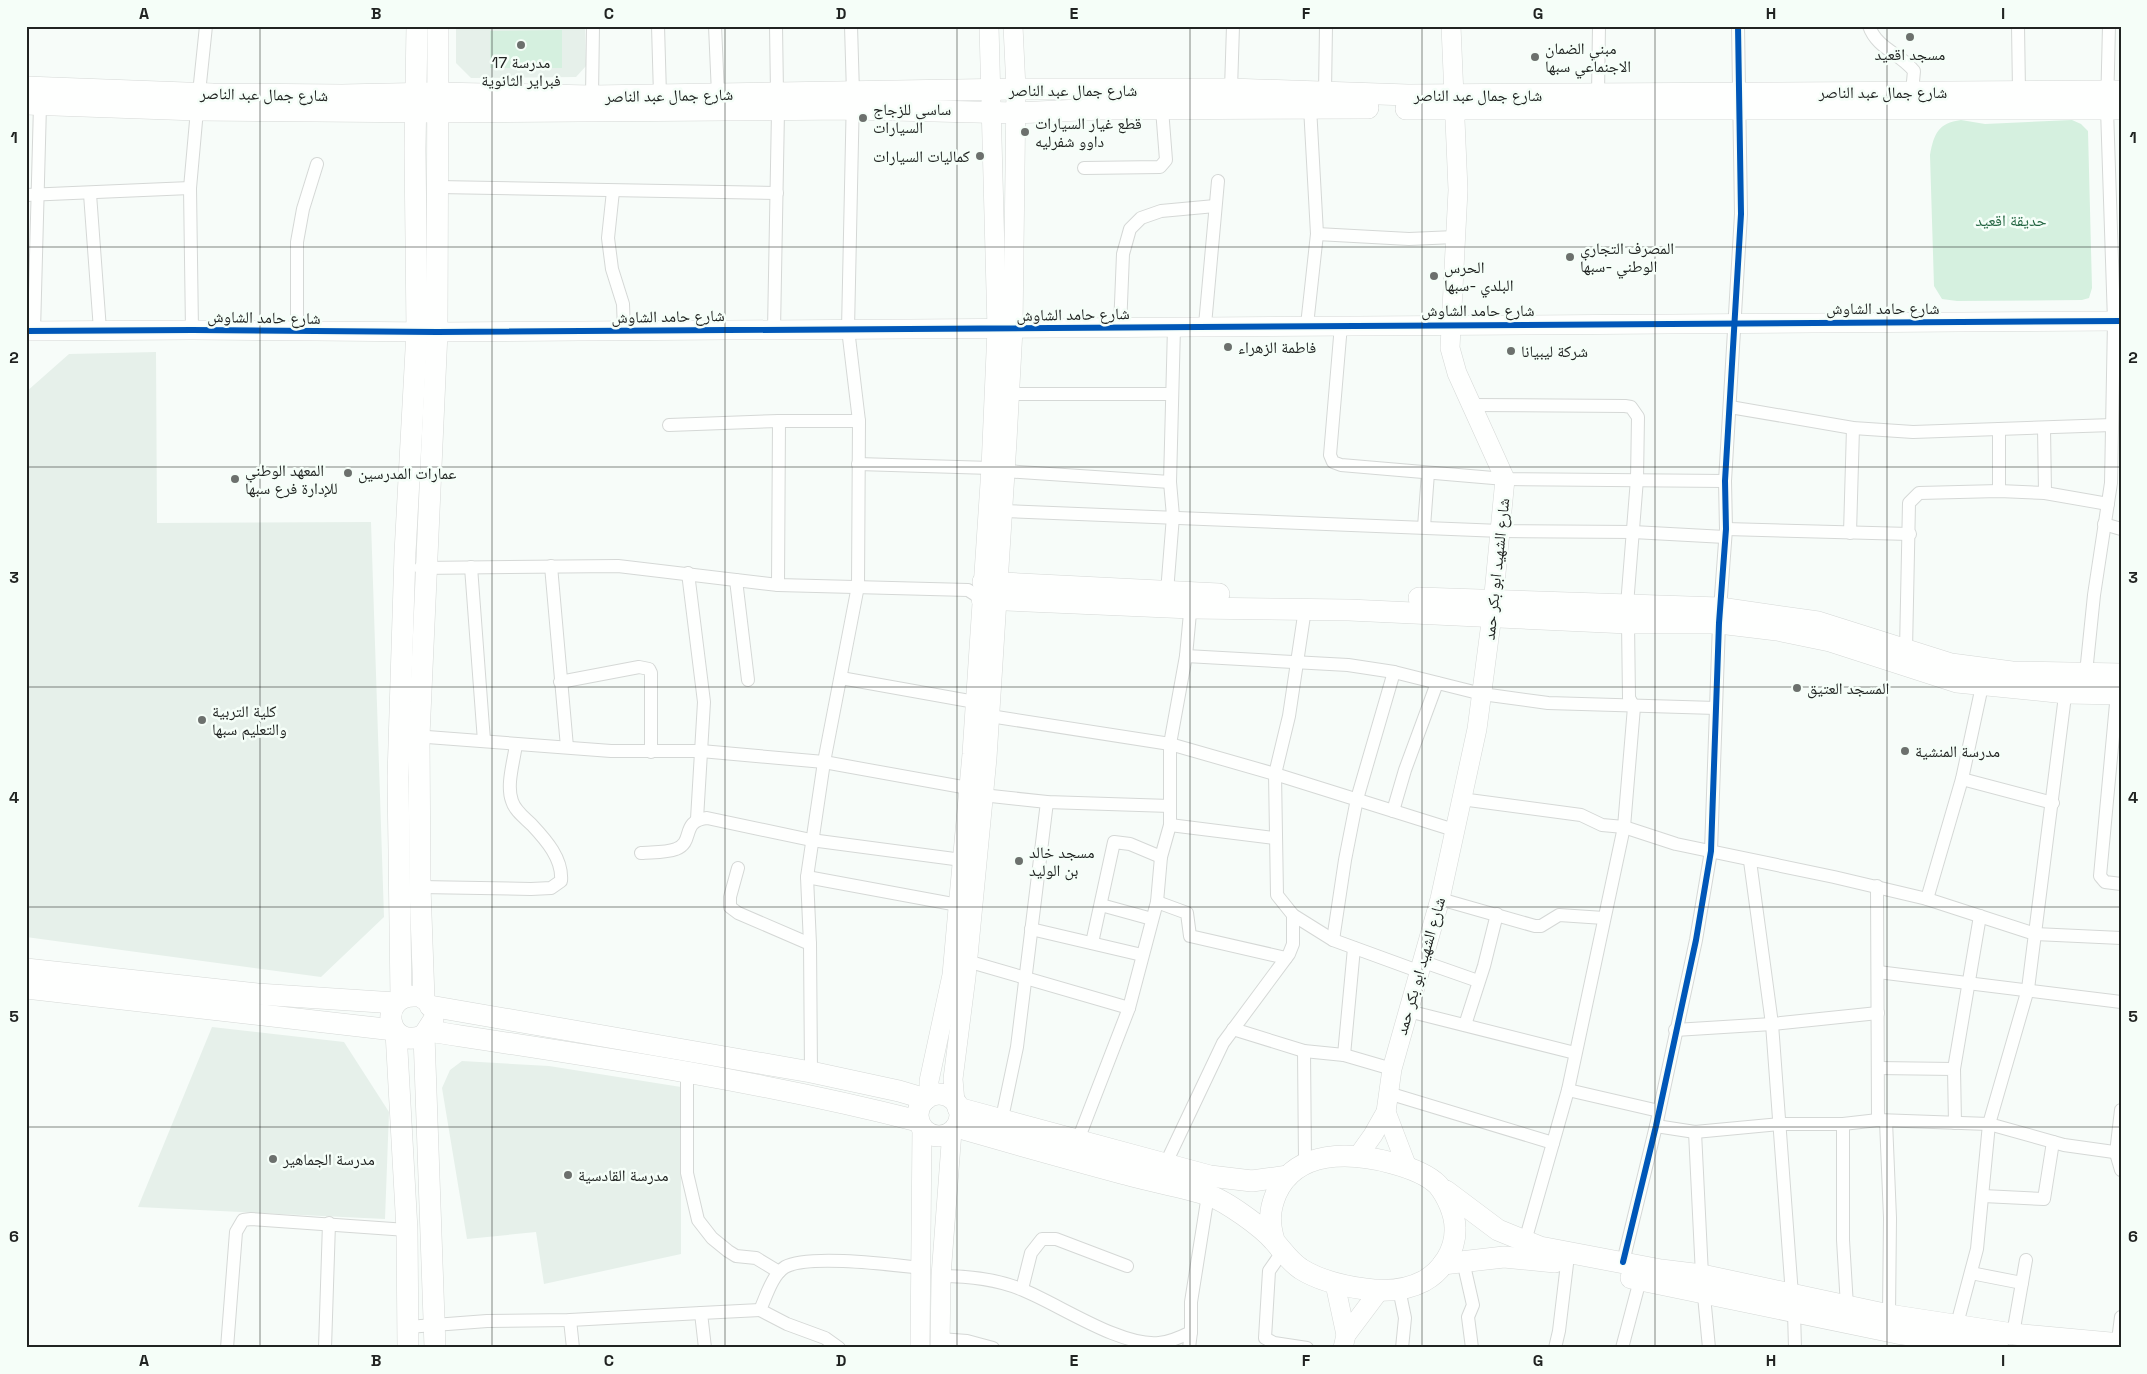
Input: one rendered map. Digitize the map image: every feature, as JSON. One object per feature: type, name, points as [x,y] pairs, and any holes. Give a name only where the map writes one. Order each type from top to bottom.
[{"type":"main road","points":[[417,26],[415,102],[427,332]]},
{"type":"main road","points":[[435,1348],[426,1033],[434,1019],[427,1002],[409,736],[427,332],[438,187],[438,26]]},
{"type":"main road","name":"شارع جمال عبد الناصر","points":[[26,87],[198,102]]},
{"type":"main road","name":"شارع جمال عبد الناصر","points":[[33,104],[853,101],[1016,89],[1231,89],[1325,92],[1453,102],[2114,100]]},
{"type":"main road","name":"شارع جمال عبد الناصر","points":[[853,101],[992,113],[1015,113],[1101,109],[1310,107],[1598,94],[1741,102],[1912,92],[2019,91],[2114,100]]},
{"type":"main road","name":"شارع جمال عبد الناصر","points":[[437,102],[592,96],[718,94],[778,102]]},
{"type":"main road","points":[[986,590],[1167,592],[1191,600],[1305,609],[1492,607]]},
{"type":"main road","points":[[986,590],[1191,600],[1492,607],[1818,622],[1951,664],[2119,687]]},
{"type":"main road","points":[[1719,616],[1830,641],[1928,674],[1982,686],[2073,680],[2119,687]]},
{"type":"main road","points":[[408,1348],[407,1230],[395,1031],[390,1016],[399,1001],[398,777],[409,736]]},
{"type":"main road","points":[[26,969],[257,994],[399,1001],[413,996],[427,1002],[811,1072],[927,1098],[938,1095],[947,1096],[955,1117]]},
{"type":"main road","points":[[26,988],[395,1031],[410,1038],[426,1033],[686,1074],[832,1099],[920,1125],[928,1134],[936,1136],[955,1117],[1002,1118],[1210,1176],[1244,1181],[1288,1176]]},
{"type":"main road","points":[[920,1125],[920,1105],[927,1098]]},
{"type":"main road","points":[[955,1117],[1126,1175],[1208,1195],[1226,1203],[1279,1247],[1300,1268],[1335,1284],[1389,1290],[1415,1285],[1453,1263],[1496,1257],[1523,1257],[1567,1264],[1640,1280],[1702,1284]]},
{"type":"main road","points":[[1279,1247],[1269,1222],[1272,1204],[1279,1187],[1288,1176],[1306,1162],[1339,1156],[1358,1156],[1407,1167],[1437,1185],[1498,1230],[1540,1247],[1623,1262],[1702,1284],[1793,1304],[1894,1332],[2005,1341],[2119,1345]]},
{"type":"main road","points":[[1437,1185],[1452,1212],[1455,1229],[1452,1248],[1453,1263]]},
{"type":"main road","points":[[1793,1304],[1847,1306],[1894,1332]]},
{"type":"street","points":[[192,330],[190,188],[206,26]]},
{"type":"street","points":[[592,96],[593,26]]},
{"type":"street","points":[[658,26],[660,95]]},
{"type":"street","points":[[715,26],[718,94]]},
{"type":"street","points":[[774,330],[778,102],[776,26]]},
{"type":"street","points":[[811,1072],[810,944],[807,877],[824,762],[858,586],[858,421],[848,328],[853,101],[851,26]]},
{"type":"street","points":[[927,1098],[952,975],[962,860],[990,716],[986,590],[1003,511],[998,470],[1010,394],[992,113],[989,26]]},
{"type":"street","points":[[992,1348],[967,1341],[940,1343],[941,1276],[955,1117],[953,1078],[967,961],[975,791],[975,702],[998,470],[1016,89],[1013,26]]},
{"type":"street","points":[[1231,89],[1233,26]]},
{"type":"street","points":[[1325,92],[1326,26]]},
{"type":"street","name":"شارع الشهيد ابو بكر حمد","points":[[1358,1156],[1373,1136],[1386,1112],[1392,1068],[1440,899],[1482,694],[1501,531],[1505,479],[1452,362],[1450,324],[1458,190],[1451,26]]},
{"type":"street","points":[[1598,94],[1599,26]]},
{"type":"street","points":[[1623,1262],[1656,1126],[1675,1030],[1701,916],[1711,851],[1719,616],[1725,533],[1725,481],[1736,323],[1741,214],[1741,102],[1738,26]]},
{"type":"street","points":[[1869,26],[1872,36],[1880,46],[1914,71],[1912,92]]},
{"type":"street","points":[[2018,26],[2019,91]]},
{"type":"street","points":[[1961,1338],[1971,1273],[1977,1249],[1989,1124],[2028,989],[2052,803],[2073,680],[2094,595],[2111,483],[2112,425],[2116,412],[2118,321],[2114,100],[2109,26]]},
{"type":"street","points":[[30,331],[33,104]]},
{"type":"street","points":[[1307,325],[1317,234],[1310,107]]},
{"type":"street","points":[[1084,168],[1160,167],[1166,160],[1162,109]]},
{"type":"street","points":[[296,331],[297,242],[303,209],[317,164]]},
{"type":"street","points":[[1205,325],[1218,180]]},
{"type":"street","points":[[438,187],[777,193]]},
{"type":"street","points":[[32,196],[190,188]]},
{"type":"street","points":[[613,191],[608,238],[612,269],[623,304],[624,331]]},
{"type":"street","points":[[90,194],[100,330]]},
{"type":"street","points":[[1120,328],[1123,254],[1130,229],[1141,218],[1161,211],[1215,206]]},
{"type":"street","points":[[1317,234],[1409,240],[1455,237]]},
{"type":"street","name":"شارع حامد الشاوش","points":[[30,331],[427,332],[848,328],[1120,328],[1205,325],[2118,321]]},
{"type":"street","points":[[1341,325],[1330,455],[1333,462],[1341,465],[1505,479],[1725,481]]},
{"type":"street","points":[[1167,592],[1173,516],[1170,482],[1174,327]]},
{"type":"street","points":[[1010,394],[1172,394]]},
{"type":"street","points":[[1471,405],[1543,404],[1630,407],[1638,417],[1637,479],[1628,614],[1629,698],[1634,707],[1624,827],[1568,1090],[1525,1241]]},
{"type":"street","points":[[1730,407],[1853,428],[1913,432],[2112,425]]},
{"type":"street","points":[[670,425],[779,421],[858,421]]},
{"type":"street","points":[[778,585],[779,421]]},
{"type":"street","points":[[1850,533],[1853,428]]},
{"type":"street","points":[[2044,428],[2045,493]]},
{"type":"street","points":[[1999,429],[1999,491]]},
{"type":"street","points":[[858,464],[998,470],[1170,482]]},
{"type":"street","points":[[1424,527],[1428,473]]},
{"type":"street","points":[[1906,650],[1910,534],[1909,503],[1919,493],[1999,491],[2045,493],[2108,504]]},
{"type":"street","points":[[1003,511],[1173,516],[1501,531],[1910,534]]},
{"type":"street","points":[[2104,524],[2121,529]]},
{"type":"street","points":[[551,566],[567,748]]},
{"type":"street","points":[[415,568],[618,566],[778,585],[986,590]]},
{"type":"street","points":[[471,567],[484,741]]},
{"type":"street","points":[[688,573],[704,702],[697,819]]},
{"type":"street","points":[[736,580],[748,680]]},
{"type":"street","points":[[1078,1140],[1129,1008],[1157,902],[1161,857],[1170,825],[1170,744],[1186,656],[1191,600]]},
{"type":"street","points":[[1305,609],[1299,662],[1289,716],[1275,774],[1274,838],[1277,895],[1293,915],[1333,940],[1354,948],[1478,981]]},
{"type":"street","points":[[1186,656],[1348,665],[1394,672],[1482,694],[1548,703],[1716,708]]},
{"type":"street","points":[[560,682],[639,667],[649,669],[651,673],[651,752]]},
{"type":"street","points":[[1333,940],[1345,860],[1358,799],[1394,672]]},
{"type":"street","points":[[841,678],[975,702]]},
{"type":"street","points":[[1393,810],[1407,763],[1437,683]]},
{"type":"street","points":[[1926,899],[1962,779],[1982,686]]},
{"type":"street","points":[[2119,687],[2100,876],[2105,882],[2121,884]]},
{"type":"street","points":[[990,716],[1170,744],[1358,799],[1454,830]]},
{"type":"street","points":[[409,736],[567,748],[651,752],[701,750],[824,762],[975,791],[1047,802],[1170,806]]},
{"type":"street","points":[[420,887],[532,889],[551,888],[561,881],[562,869],[559,860],[536,830],[517,811],[512,800],[511,786],[516,744]]},
{"type":"street","points":[[1962,779],[2052,803]]},
{"type":"street","points":[[1461,799],[1581,815],[1602,825],[1624,827],[1676,844],[1750,861],[1877,886],[1926,899],[2035,934],[2121,938]]},
{"type":"street","points":[[1002,1118],[1017,1047],[1027,979],[1031,929],[1047,802]]},
{"type":"street","points":[[641,853],[676,849],[684,842],[691,824],[697,819],[707,818],[811,840],[962,860]]},
{"type":"street","points":[[1170,825],[1274,838]]},
{"type":"street","points":[[1092,943],[1114,842],[1130,844],[1161,857]]},
{"type":"street","points":[[1750,861],[1772,1024],[1781,1124],[1795,1348]]},
{"type":"street","points":[[738,868],[730,897],[730,907],[738,913],[810,944]]},
{"type":"street","points":[[807,877],[958,905]]},
{"type":"street","points":[[1877,886],[1878,1068],[1890,1218],[1894,1332]]},
{"type":"street","points":[[1440,899],[1535,926],[1541,926],[1555,916],[1604,918]]},
{"type":"street","points":[[1157,902],[1187,913],[1190,936],[1286,958]]},
{"type":"street","points":[[1101,904],[1152,919]]},
{"type":"street","points":[[1465,1025],[1484,966],[1497,914]]},
{"type":"street","points":[[1166,1163],[1214,1060],[1233,1029],[1286,958],[1293,944],[1293,915]]},
{"type":"street","points":[[1955,1123],[1954,1069],[1980,916]]},
{"type":"street","points":[[1031,929],[1142,955]]},
{"type":"street","points":[[1344,1054],[1354,948]]},
{"type":"street","points":[[967,961],[1129,1008]]},
{"type":"street","points":[[1878,972],[2028,989],[2121,1002]]},
{"type":"street","points":[[1408,1011],[1575,1054]]},
{"type":"street","points":[[1675,1030],[1772,1024],[1878,1013]]},
{"type":"street","points":[[1233,1029],[1304,1051],[1344,1054],[1392,1068]]},
{"type":"street","points":[[1304,1051],[1306,1162]]},
{"type":"street","points":[[1878,1068],[1954,1069]]},
{"type":"street","points":[[686,1074],[687,1173],[698,1220],[712,1238],[728,1251],[736,1256],[756,1258],[779,1272]]},
{"type":"street","points":[[1568,1090],[1659,1111]]},
{"type":"street","points":[[1388,1093],[1553,1143]]},
{"type":"street","points":[[2121,1110],[2119,1153],[2121,1170]]},
{"type":"street","name":"شارع الشهيد ابو بكر حمد","points":[[1386,1112],[1407,1167]]},
{"type":"street","points":[[1656,1126],[1696,1132],[1781,1124],[1843,1124],[1882,1121],[1989,1124],[2052,1142],[2119,1153]]},
{"type":"street","points":[[1843,1124],[1843,1240],[1847,1306]]},
{"type":"street","points":[[920,1125],[922,1268],[920,1348]]},
{"type":"street","points":[[1696,1132],[1702,1284],[1709,1348]]},
{"type":"street","points":[[1983,1196],[2041,1201],[2044,1199],[2052,1142]]},
{"type":"street","points":[[1189,1348],[1192,1302],[1208,1195]]},
{"type":"street","points":[[227,1348],[238,1225],[243,1220],[329,1223],[407,1230]]},
{"type":"street","points":[[325,1348],[329,1223]]},
{"type":"street","points":[[1022,1289],[1031,1253],[1042,1239],[1056,1239],[1127,1266]]},
{"type":"street","points":[[1279,1247],[1278,1258],[1269,1271],[1265,1338],[1278,1346],[1307,1348]]},
{"type":"street","points":[[2005,1341],[2022,1283],[2026,1260]]},
{"type":"street","points":[[760,1310],[779,1272],[795,1264],[871,1262],[922,1268]]},
{"type":"street","points":[[1453,1263],[1473,1305],[1468,1316],[1472,1348]]},
{"type":"street","points":[[1555,1348],[1559,1331],[1567,1264]]},
{"type":"street","points":[[1971,1273],[2022,1283]]},
{"type":"street","points":[[941,1276],[978,1278],[1022,1289],[1087,1322],[1138,1341],[1159,1343],[1191,1332]]},
{"type":"street","points":[[1622,1348],[1640,1280]]},
{"type":"street","points":[[1335,1284],[1345,1342]]},
{"type":"street","points":[[1345,1342],[1389,1290],[1405,1318],[1402,1348]]},
{"type":"street","points":[[408,1327],[487,1321],[570,1320],[760,1310],[787,1324],[825,1338],[839,1348]]},
{"type":"street","points":[[701,1313],[705,1348]]},
{"type":"street","points":[[2119,1345],[2121,1317]]},
{"type":"street","points":[[570,1320],[573,1348]]},
{"type":"shaded area","name":"مدرسة 17 فبراير الثانوية","points":[[456,26],[585,26],[586,66],[576,77],[471,78],[456,63]]},
{"type":"shaded area","name":"كلية التربية والتعليم سبها","points":[[156,352],[157,523],[371,522],[384,917],[321,977],[26,937],[26,392],[69,354]]},
{"type":"shaded area","name":"مدرسة الجماهير","points":[[212,1027],[344,1042],[389,1112],[385,1219],[138,1207]]},
{"type":"shaded area","name":"مدرسة القادسية","points":[[462,1061],[549,1066],[681,1087],[681,1254],[544,1284],[536,1232],[467,1239],[442,1088],[450,1070]]},
{"type":"green space","points":[[562,30],[562,68],[490,68],[490,31]]},
{"type":"green space","name":"حديقة اقعيد","points":[[1961,120],[1985,124],[2072,120],[2081,124],[2088,131],[2092,288],[2089,298],[2082,300],[1957,301],[1942,299],[1934,286],[1930,155],[1933,141],[1938,131],[1947,124]]},
{"type":"cycle path","points":[[1623,1262],[1656,1126],[1696,940],[1711,851],[1719,623],[1726,529],[1725,481],[1741,214],[1738,26]]},
{"type":"cycle path","points":[[26,331],[437,332],[2121,321]]},
{"type":"place","name":"مسجد اقعيد","points":[[1910,37]]},
{"type":"place","name":"مدرسة 17 فبراير الثانوية","points":[[521,45]]},
{"type":"place","name":"مبني الضمان الاجنماعي سبها","points":[[1535,57]]},
{"type":"place","name":"ساسي للزجاج السيارات","points":[[863,118]]},
{"type":"place","name":"قطع غيار السيارات داوو شفرليه","points":[[1025,132]]},
{"type":"place","name":"كماليات السيارات","points":[[980,156]]},
{"type":"place","name":"المصرف التجاري الوطني -سبها","points":[[1570,257]]},
{"type":"place","name":"الحرس البلدي -سبها","points":[[1434,276]]},
{"type":"place","name":"فاطمة الزهراء","points":[[1228,347]]},
{"type":"place","name":"شركة ليبيانا","points":[[1511,351]]},
{"type":"place","name":"عمارات المدرسين","points":[[348,473]]},
{"type":"place","name":"المعهد الوطني للإدارة فرع سبها","points":[[235,479]]},
{"type":"place","name":"المسجد العتيق","points":[[1797,688]]},
{"type":"place","name":"كلية التربية والتعليم سبها","points":[[202,720]]},
{"type":"place","name":"مدرسة المنشية","points":[[1905,751]]},
{"type":"place","name":"مسجد خالد بن الوليد","points":[[1019,861]]},
{"type":"place","name":"مدرسة الجماهير","points":[[273,1159]]},
{"type":"place","name":"مدرسة القادسية","points":[[568,1175]]}]
